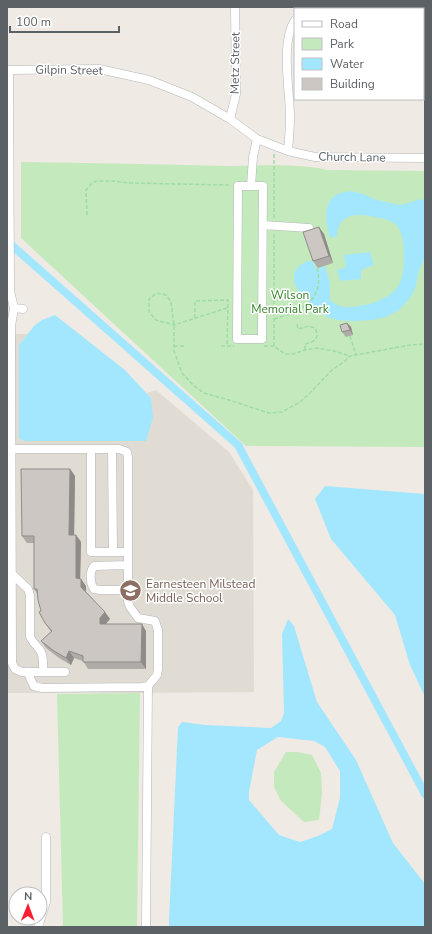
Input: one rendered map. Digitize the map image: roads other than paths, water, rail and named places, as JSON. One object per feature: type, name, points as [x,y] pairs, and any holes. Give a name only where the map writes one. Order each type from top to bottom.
[{"type":"street","name":"Metz Street","points":[[230,119],[236,94],[235,7]]},
{"type":"street","points":[[288,151],[290,119],[287,52],[288,38],[294,22]]},
{"type":"street","name":"Gilpin Street","points":[[8,70],[99,69],[149,80],[192,97],[230,119],[257,139]]},
{"type":"street","points":[[8,70],[11,261],[10,291],[14,308],[11,326],[12,449],[10,552],[12,574],[12,663],[16,669],[22,672],[64,672]]},
{"type":"street","points":[[251,186],[253,157],[257,139]]},
{"type":"street","name":"Church Lane","points":[[257,139],[288,151],[315,157],[425,158]]},
{"type":"street","points":[[238,186],[263,186],[263,225],[262,339],[237,339],[238,186]]},
{"type":"street","points":[[263,225],[309,228]]},
{"type":"street","points":[[14,308],[23,309]]},
{"type":"street","points":[[12,449],[119,449],[127,452],[128,601],[130,607],[138,618],[155,621],[158,630],[158,669],[157,674],[148,686],[146,927]]},
{"type":"street","points":[[90,449],[91,552],[128,552]]},
{"type":"street","points":[[112,449],[113,552]]},
{"type":"street","points":[[128,565],[94,566],[91,570],[91,584],[94,589],[128,590]]},
{"type":"street","points":[[12,574],[28,589],[30,595],[30,636],[41,652],[43,659],[43,672]]},
{"type":"street","points":[[28,672],[34,686],[42,688],[148,686]]},
{"type":"street","points":[[38,927],[46,902],[46,837]]},
{"type":"water","points":[[351,191],[398,205],[421,199],[425,200],[425,257],[418,273],[416,286],[411,297],[399,310],[386,317],[372,320],[353,321],[337,320],[327,317],[299,293],[294,281],[294,273],[299,266],[307,261],[313,261],[316,269],[325,266],[330,283],[330,300],[343,307],[361,306],[373,303],[390,294],[398,286],[401,281],[404,266],[404,247],[401,232],[394,223],[372,216],[352,216],[341,222],[338,228],[337,236],[330,238],[326,213],[329,202],[338,194]]},
{"type":"water","points":[[370,252],[374,265],[361,270],[361,279],[340,281],[337,270],[346,267],[344,255]]},
{"type":"water","points":[[55,315],[125,370],[151,398],[153,418],[146,441],[24,441],[19,438],[19,345],[34,326],[42,320]]},
{"type":"water","points":[[325,486],[425,494],[425,697],[410,665],[395,615],[331,539],[315,499]]},
{"type":"water","points":[[288,619],[294,626],[317,702],[356,760],[393,843],[425,884],[425,927],[169,927],[178,727],[182,722],[205,725],[271,728],[281,721],[284,713],[282,634]],"holes":[[[278,737],[314,741],[325,747],[340,771],[340,798],[332,829],[318,836],[300,842],[279,835],[249,800],[249,792],[257,750]]]},
{"type":"waterway","points":[[7,241],[238,445],[425,794]]},
{"type":"place","name":"Earnesteen Milstead Middle School","points":[[130,591]]},
{"type":"park label","name":"Wilson Memorial Park","points":[[290,302]]}]
